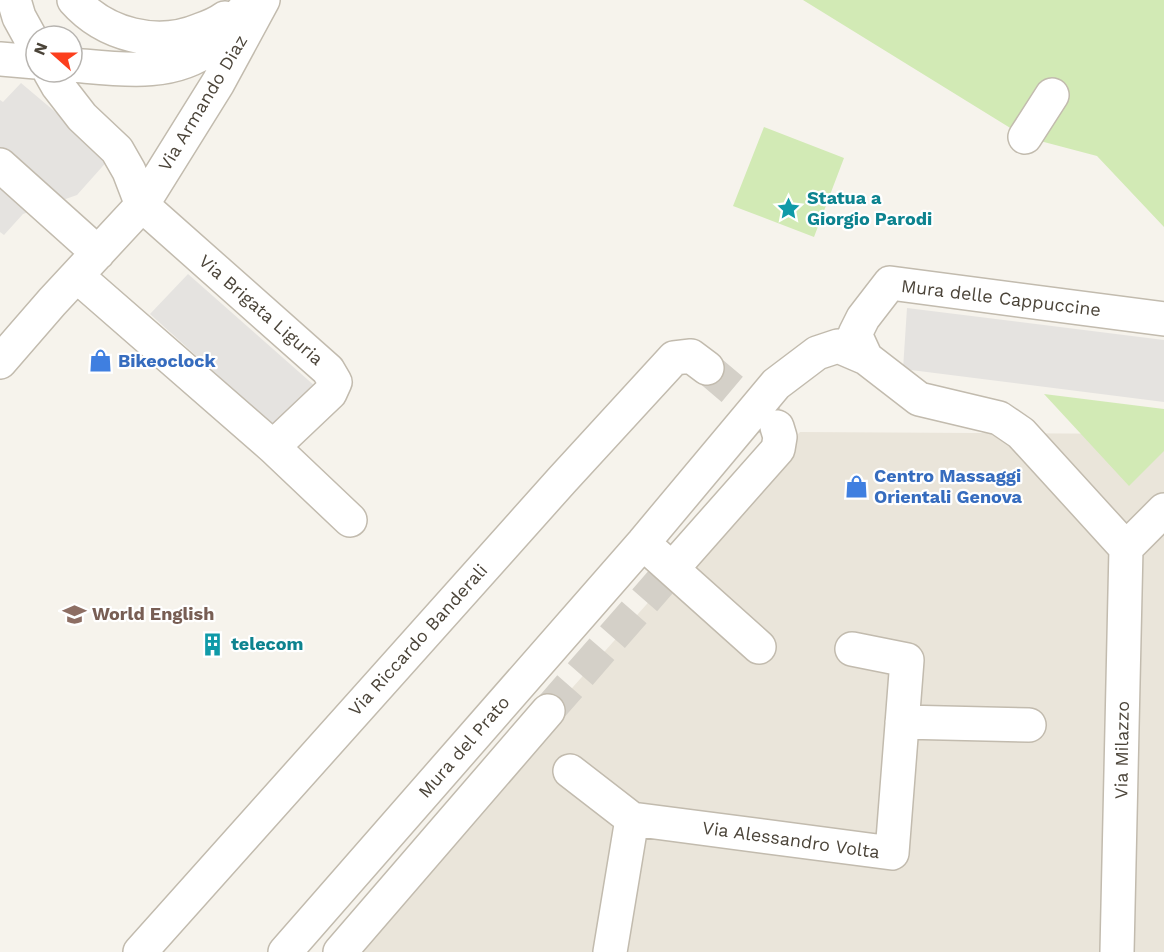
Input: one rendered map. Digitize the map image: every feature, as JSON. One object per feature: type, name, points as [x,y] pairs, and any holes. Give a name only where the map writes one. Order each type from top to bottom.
[{"type":"street","points":[[14,0],[24,26]]},
{"type":"street","name":"Via Armando Diaz","points":[[75,0],[84,11],[122,32],[168,39],[191,34],[219,23],[246,0]]},
{"type":"street","name":"Via Armando Diaz","points":[[84,66],[147,69],[188,61],[211,46],[254,0]]},
{"type":"street","name":"Via Armando Diaz","points":[[0,362],[142,206],[218,82],[264,0]]},
{"type":"street","points":[[0,59],[24,61]]},
{"type":"street","points":[[59,84],[82,117],[117,150],[129,171],[142,206]]},
{"type":"street","points":[[1025,137],[1052,95]]},
{"type":"street","points":[[0,165],[87,264],[350,520]]},
{"type":"street","name":"Via Brigata Liguria","points":[[142,206],[328,370],[335,382],[330,393],[273,447]]},
{"type":"street","name":"Mura delle Cappuccine","points":[[866,358],[855,334],[862,318],[890,283],[1164,319]]},
{"type":"street","name":"Mura del Prato","points":[[285,952],[643,543],[776,384],[817,353],[838,346],[866,358],[919,399],[999,418],[1022,433],[1126,548]]},
{"type":"street","name":"Via Riccardo Banderali","points":[[140,952],[674,358],[691,356],[707,368]]},
{"type":"street","points":[[679,561],[778,449],[780,437],[777,427]]},
{"type":"street","points":[[1126,548],[1164,510]]},
{"type":"street","points":[[643,543],[759,647]]},
{"type":"street","name":"Via Milazzo","points":[[1117,952],[1126,548]]},
{"type":"street","name":"Via Alessandro Volta","points":[[632,819],[892,853],[907,660],[852,650]]},
{"type":"street","points":[[340,952],[548,711]]},
{"type":"street","points":[[902,722],[1029,725]]},
{"type":"street","points":[[570,771],[632,819],[610,952]]},
{"type":"shaded area","points":[[21,83],[110,158],[77,195],[23,214],[4,235],[0,232],[0,100],[3,102]]},
{"type":"shaded area","points":[[188,274],[316,387],[274,426],[150,314]]},
{"type":"shaded area","points":[[907,308],[1164,340],[1164,402],[903,369]]},
{"type":"shaded area","points":[[800,432],[1164,434],[1164,952],[337,952]]},
{"type":"green space","points":[[803,0],[1164,0],[1164,227],[1097,156],[1025,137]]},
{"type":"green space","points":[[764,127],[844,158],[814,237],[733,206]]},
{"type":"green space","points":[[1044,394],[1164,409],[1164,451],[1129,486]]},
{"type":"tunnel","points":[[707,368],[777,427]]},
{"type":"tunnel","points":[[548,711],[679,561]]},
{"type":"place","name":"Statua a Giorgio Parodi","points":[[789,208]]},
{"type":"place","name":"Bikeoclock","points":[[100,361]]},
{"type":"place","name":"Centro Massaggi Orientali Genova","points":[[856,486]]},
{"type":"place","name":"World English","points":[[74,614]]},
{"type":"place","name":"telecom","points":[[213,644]]}]
